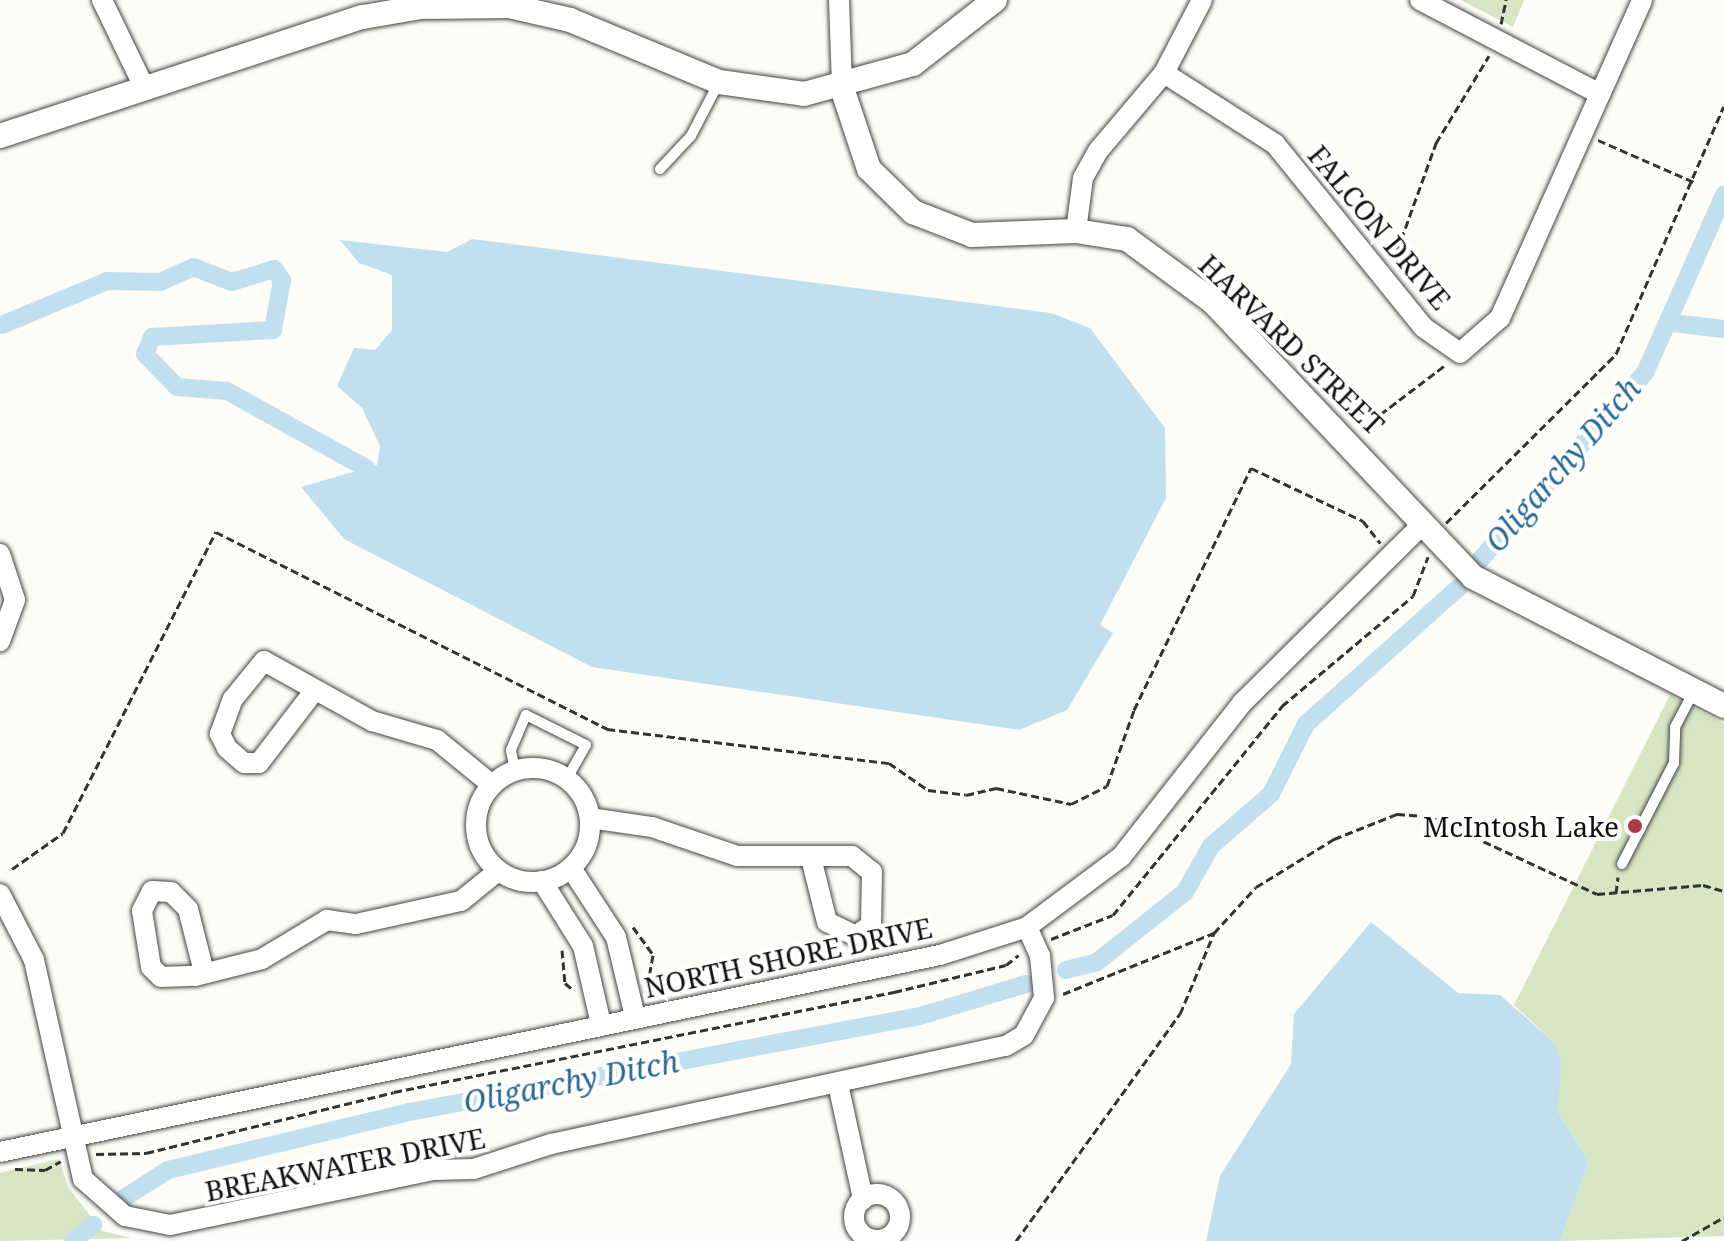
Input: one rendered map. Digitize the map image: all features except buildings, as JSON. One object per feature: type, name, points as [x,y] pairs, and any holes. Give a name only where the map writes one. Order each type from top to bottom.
[{"type":"street","points":[[102,0],[144,87]]},
{"type":"street","points":[[839,0],[842,88]]},
{"type":"street","points":[[0,136],[363,17],[421,7],[509,3],[570,20],[719,82],[763,93],[842,88],[913,64],[995,0]]},
{"type":"street","points":[[1076,231],[1083,178],[1098,151],[1164,73],[1202,0]]},
{"type":"street","points":[[1420,0],[1600,94]]},
{"type":"street","points":[[1460,353],[1500,318],[1642,0]]},
{"type":"street","name":"FALCON DRIVE","points":[[1164,73],[1275,144],[1423,327],[1460,353]]},
{"type":"street","name":"HARVARD STREET","points":[[842,88],[869,169],[913,212],[981,237],[1076,231],[1127,239],[1213,302],[1434,524],[1480,582],[1724,706]]},
{"type":"street","name":"NORTH SHORE DRIVE","points":[[0,1152],[601,1024],[1038,938],[1113,866],[1242,703],[1391,555],[1434,524]]},
{"type":"street","points":[[0,554],[15,600],[0,641]]},
{"type":"street","points":[[315,690],[259,763],[244,763],[227,748],[220,734],[256,665],[276,662],[315,690],[372,721],[437,740],[491,784]]},
{"type":"street","points":[[549,770],[566,780],[590,818],[587,843],[571,868],[542,881],[498,871],[476,842],[477,810],[491,784],[515,771],[549,770]]},
{"type":"street","points":[[590,818],[652,827],[737,856],[811,858]]},
{"type":"street","points":[[571,868],[616,937],[635,1017]]},
{"type":"street","points":[[204,972],[262,959],[327,920],[356,924],[461,901],[498,871]]},
{"type":"street","points":[[542,881],[583,946],[601,1024]]},
{"type":"street","name":"BREAKWATER DRIVE","points":[[0,894],[34,960],[74,1158],[102,1201],[141,1222],[170,1225],[433,1170],[474,1169],[551,1144],[980,1053],[1024,1035],[1044,998],[1038,938]]},
{"type":"street","points":[[838,1084],[863,1199]]},
{"type":"lane","points":[[660,169],[691,136],[719,82]]},
{"type":"lane","points":[[1622,864],[1674,763],[1675,727],[1694,691]]},
{"type":"lane","points":[[515,771],[511,750],[526,715],[586,745],[566,780]]},
{"type":"path","points":[[1383,281],[1408,235],[1436,143],[1498,41],[1506,0]]},
{"type":"path","points":[[1434,524],[1616,354],[1694,182],[1724,106]]},
{"type":"path","points":[[1583,134],[1694,182]]},
{"type":"path","points":[[1349,439],[1460,353]]},
{"type":"path","points":[[12,869],[63,833],[216,532],[607,729],[889,763],[928,790],[966,795],[996,788],[1071,804],[1107,786],[1134,710],[1251,468],[1363,521],[1391,555]]},
{"type":"path","points":[[0,1172],[45,1170],[74,1158],[146,1153],[394,1092],[894,992],[1006,965],[1038,938],[1113,915],[1282,706],[1413,596],[1428,554]]},
{"type":"path","points":[[1016,1241],[1180,1014],[1214,933],[1256,887],[1334,839],[1397,814],[1429,816],[1597,894],[1703,885],[1724,891]]},
{"type":"path","points":[[1060,982],[1061,995],[1214,933]]},
{"type":"path","points":[[557,934],[565,983],[583,998]]},
{"type":"path","points":[[1038,938],[1056,954]]},
{"type":"path","points":[[1682,1241],[1724,1217]]},
{"type":"green space","points":[[1461,0],[1524,0],[1513,27]]},
{"type":"green space","points":[[1670,695],[1724,724],[1724,1236],[1560,1241],[1589,1162],[1558,1112],[1554,1042],[1514,1005]]},
{"type":"green space","points":[[59,1159],[68,1187],[102,1231],[131,1238],[0,1241],[0,1173]]},
{"type":"water","points":[[472,239],[1051,313],[1090,328],[1165,428],[1166,498],[1100,625],[1113,633],[1067,710],[1019,730],[592,667],[344,539],[301,487],[377,465],[380,446],[362,408],[337,386],[354,348],[375,350],[392,330],[392,275],[359,263],[340,240],[447,252]]},
{"type":"water","points":[[1371,922],[1458,993],[1500,995],[1554,1042],[1561,1061],[1558,1112],[1589,1162],[1560,1241],[1206,1241],[1220,1176],[1291,1064],[1294,1014]]},
{"type":"waterway","name":"Oligarchy Ditch","points":[[1480,560],[1645,373],[1724,195]]},
{"type":"waterway","points":[[2,325],[107,281],[160,282],[193,267],[232,282],[274,269],[282,280],[273,330],[152,337],[145,354],[177,387],[227,391],[366,468]]},
{"type":"waterway","points":[[1673,323],[1724,329]]},
{"type":"waterway","name":"Oligarchy Ditch","points":[[1066,970],[1097,962],[1185,892],[1211,846],[1271,794],[1306,724],[1459,587]]},
{"type":"waterway","name":"Oligarchy Ditch","points":[[124,1198],[168,1170],[410,1112],[920,1016],[1026,984]]},
{"type":"waterway","name":"Oligarchy Ditch","points":[[73,1241],[93,1225]]},
{"type":"place","name":"McIntosh Lake","points":[[1635,826]]}]
